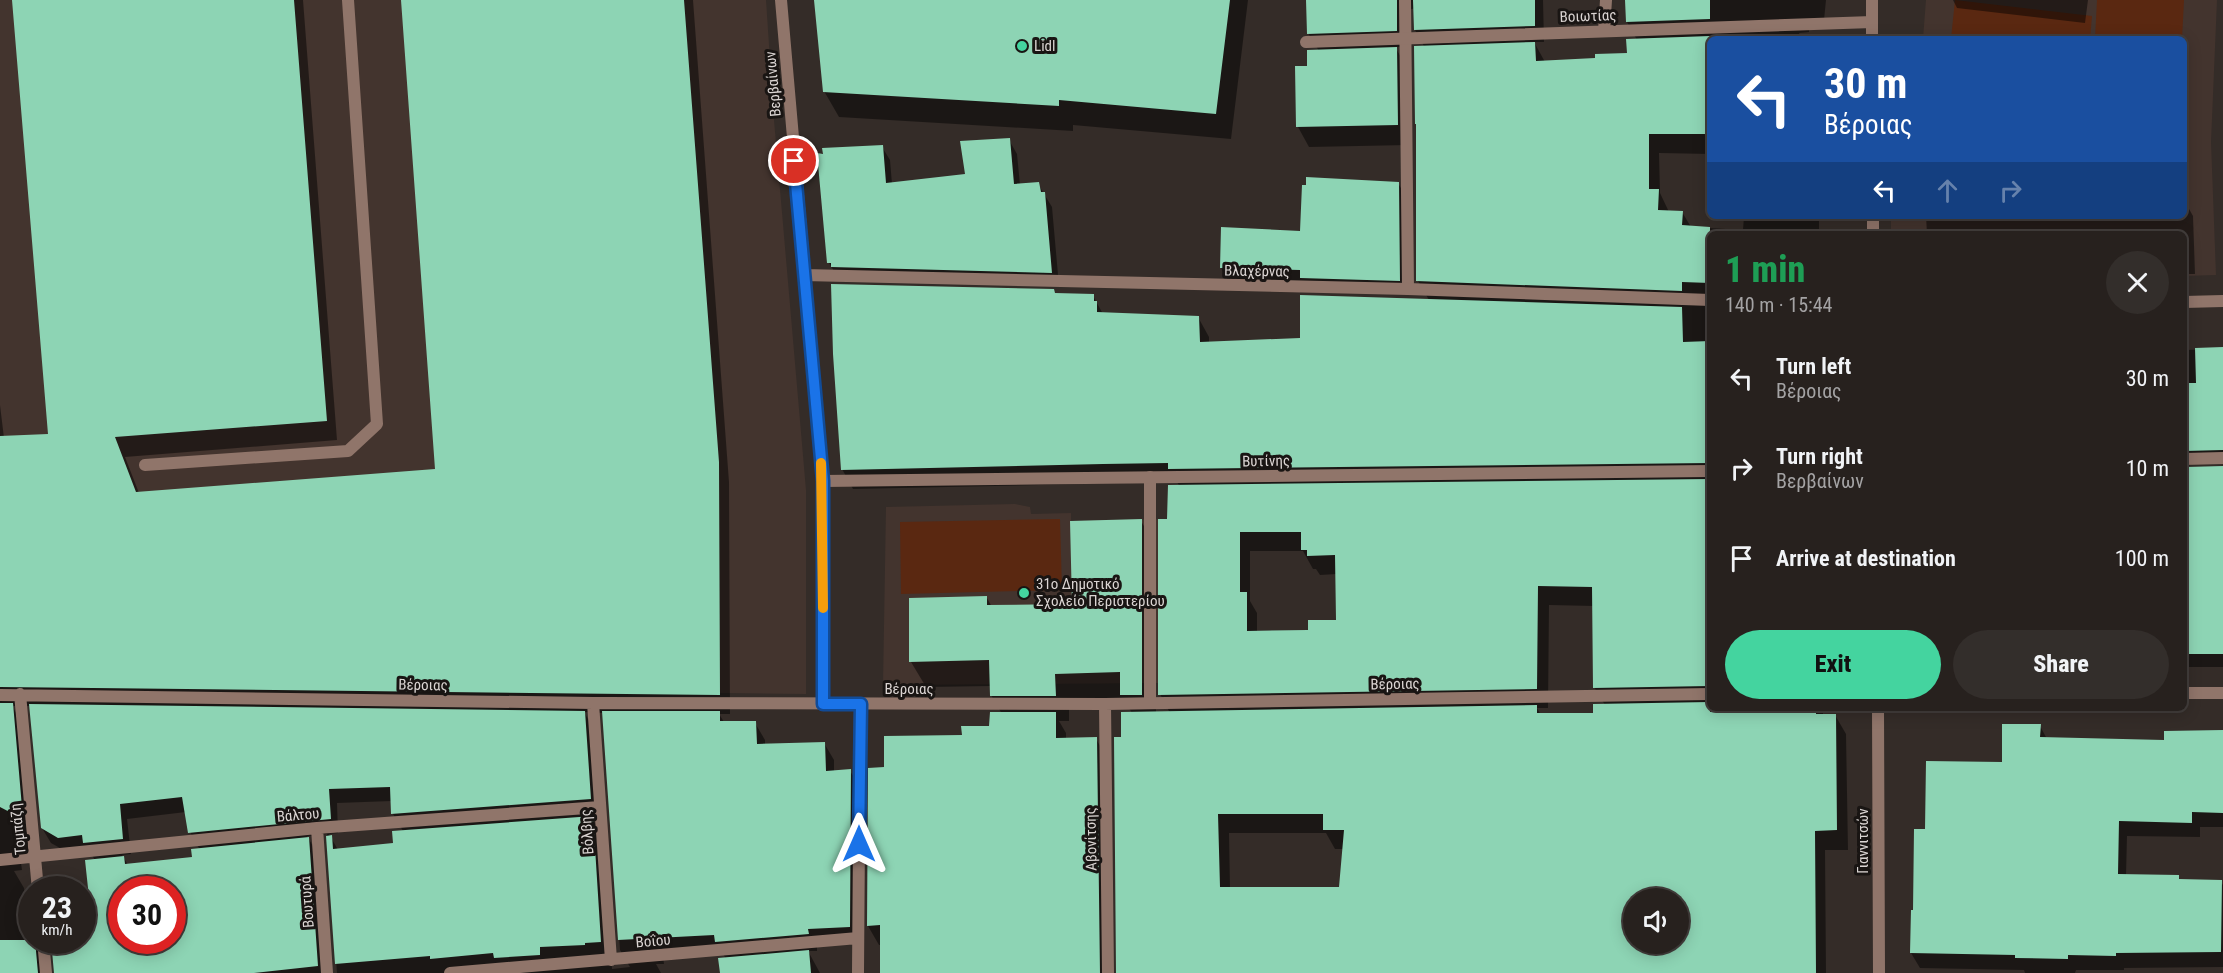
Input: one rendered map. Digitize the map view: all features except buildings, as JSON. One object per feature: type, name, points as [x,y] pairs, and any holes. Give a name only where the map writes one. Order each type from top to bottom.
[{"type":"street","points":[[145,465],[348,451],[377,424],[348,0]]},
{"type":"street","name":"Βερβαίνων","points":[[781,0],[823,481],[823,704]]},
{"type":"street","points":[[1405,0],[1408,289]]},
{"type":"street","points":[[1604,31],[1606,0]]},
{"type":"street","points":[[1872,0],[1872,36]]},
{"type":"street","name":"Βοιωτίας","points":[[1306,42],[1872,22]]},
{"type":"street","name":"Βλαχέρνας","points":[[804,276],[1408,289],[1707,300]]},
{"type":"street","points":[[2187,302],[2223,301]]},
{"type":"street","points":[[2187,459],[2223,458]]},
{"type":"street","name":"Βυτίνης","points":[[823,481],[1707,471]]},
{"type":"street","points":[[1150,477],[1150,703]]},
{"type":"street","points":[[2187,693],[2223,693]]},
{"type":"street","name":"Βέροιας","points":[[0,694],[823,704],[1105,704],[1707,694]]},
{"type":"street","name":"Τομπάζη","points":[[20,694],[37,876]]},
{"type":"street","name":"Βόλβης","points":[[593,703],[611,960]]},
{"type":"street","points":[[858,973],[861,704]]},
{"type":"street","name":"Αβονίτσης","points":[[1105,704],[1108,973]]},
{"type":"street","name":"Γιαννιτσών","points":[[1878,711],[1880,973]]},
{"type":"street","name":"Βάλτου","points":[[0,860],[317,828],[600,807]]},
{"type":"street","name":"Βουτυρά","points":[[317,828],[327,973]]},
{"type":"street","name":"Βοΐου","points":[[450,973],[858,938]]},
{"type":"street","points":[[44,954],[46,973]]},
{"type":"shaded area","points":[[0,0],[766,0],[806,490],[806,694],[0,684]]},
{"type":"shaded area","points":[[1926,0],[2217,0],[2211,142],[2216,275],[2187,276],[2187,231],[1891,231],[1891,219],[2187,219],[2187,36],[1923,36]]},
{"type":"shaded area","points":[[1955,0],[2092,16],[2090,36],[1951,36]]},
{"type":"shaded area","points":[[2097,0],[2184,0],[2182,36],[2095,36]]},
{"type":"shaded area","name":"31ο Δημοτικό Σχολείο Περιστερίου","points":[[1015,504],[1030,507],[1031,514],[1071,513],[1071,521],[1167,519],[1164,683],[883,685],[886,507]]},
{"type":"shaded area","points":[[1060,519],[1062,590],[901,594],[900,522]]},
{"type":"slow traffic","points":[[821,463],[823,608]]},
{"type":"place","name":"Lidl","points":[[1022,46]]},
{"type":"place","name":"31ο Δημοτικό Σχολείο Περιστερίου","points":[[1024,593]]},
{"type":"route","points":[[794,161],[823,481],[823,704],[861,704],[859,844]]}]
